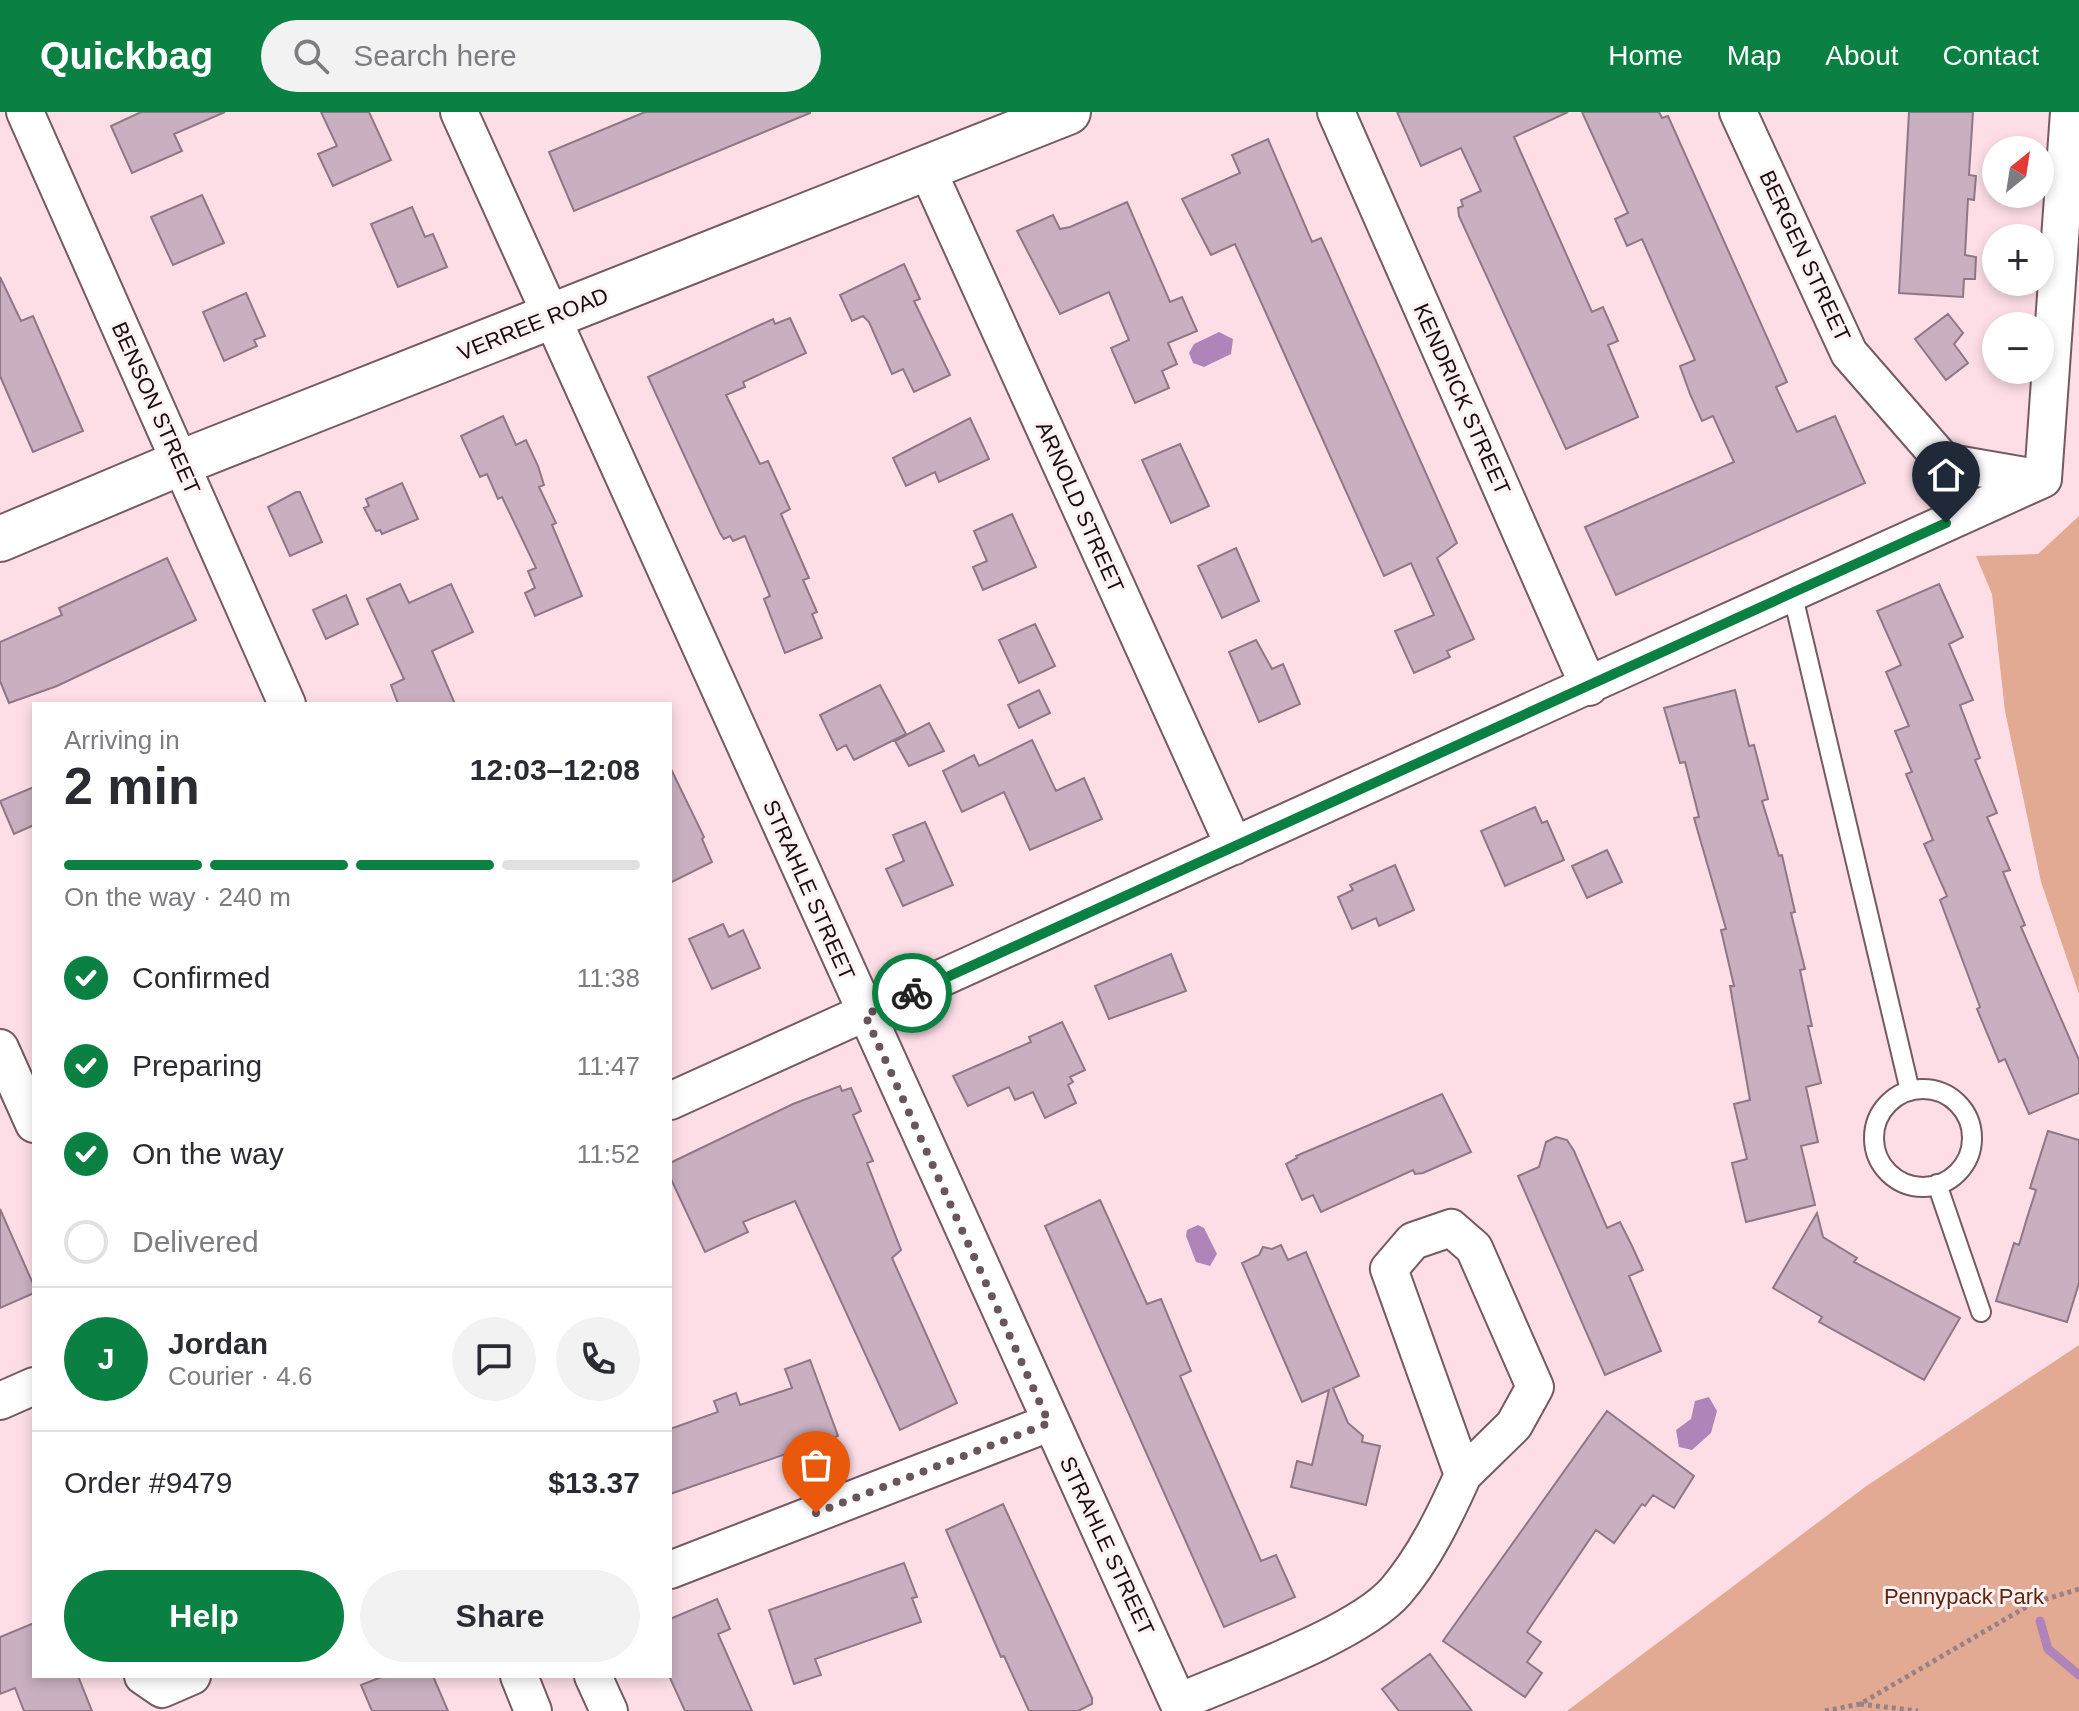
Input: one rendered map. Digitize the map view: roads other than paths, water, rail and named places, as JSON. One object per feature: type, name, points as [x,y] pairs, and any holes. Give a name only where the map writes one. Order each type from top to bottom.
[{"type":"main road","name":"VERREE ROAD","points":[[0,539],[180,463],[1068,112]]},
{"type":"street","name":"BENSON STREET","points":[[25,112],[286,702]]},
{"type":"street","name":"STRAHLE STREET","points":[[459,112],[1049,1423],[1180,1706]]},
{"type":"street","name":"KENDRICK STREET","points":[[1336,112],[1589,687]]},
{"type":"street","name":"BERGEN STREET","points":[[1738,112],[1849,353],[1944,462],[2043,479]]},
{"type":"street","points":[[672,1100],[2043,479],[2069,112]]},
{"type":"street","name":"ARNOLD STREET","points":[[927,169],[1234,846]]},
{"type":"street","points":[[0,1048],[32,1120]]},
{"type":"street","points":[[1180,1706],[1343,1629],[1394,1593],[1442,1522],[1463,1475],[1514,1425],[1535,1387],[1474,1248],[1451,1228],[1413,1241],[1389,1269],[1463,1475]]},
{"type":"street","points":[[0,1401],[32,1387]]},
{"type":"street","points":[[672,1569],[1049,1423]]},
{"type":"street","points":[[146,1678],[162,1689],[187,1678]]},
{"type":"street","points":[[520,1678],[533,1711]]},
{"type":"street","points":[[594,1678],[609,1711]]},
{"type":"lane","points":[[1792,592],[1910,1091]]},
{"type":"lane","points":[[1910,1091],[1934,1091],[1955,1101],[1971,1129],[1967,1160],[1957,1173],[1937,1184],[1912,1186],[1897,1180],[1885,1169],[1877,1155],[1874,1139],[1884,1108],[1910,1091]]},
{"type":"lane","points":[[1937,1184],[1981,1312]]},
{"type":"waterway","points":[[2040,1621],[2048,1649],[2079,1675]]},
{"type":"park label","name":"Pennypack Park","points":[[1964,1596]]}]
